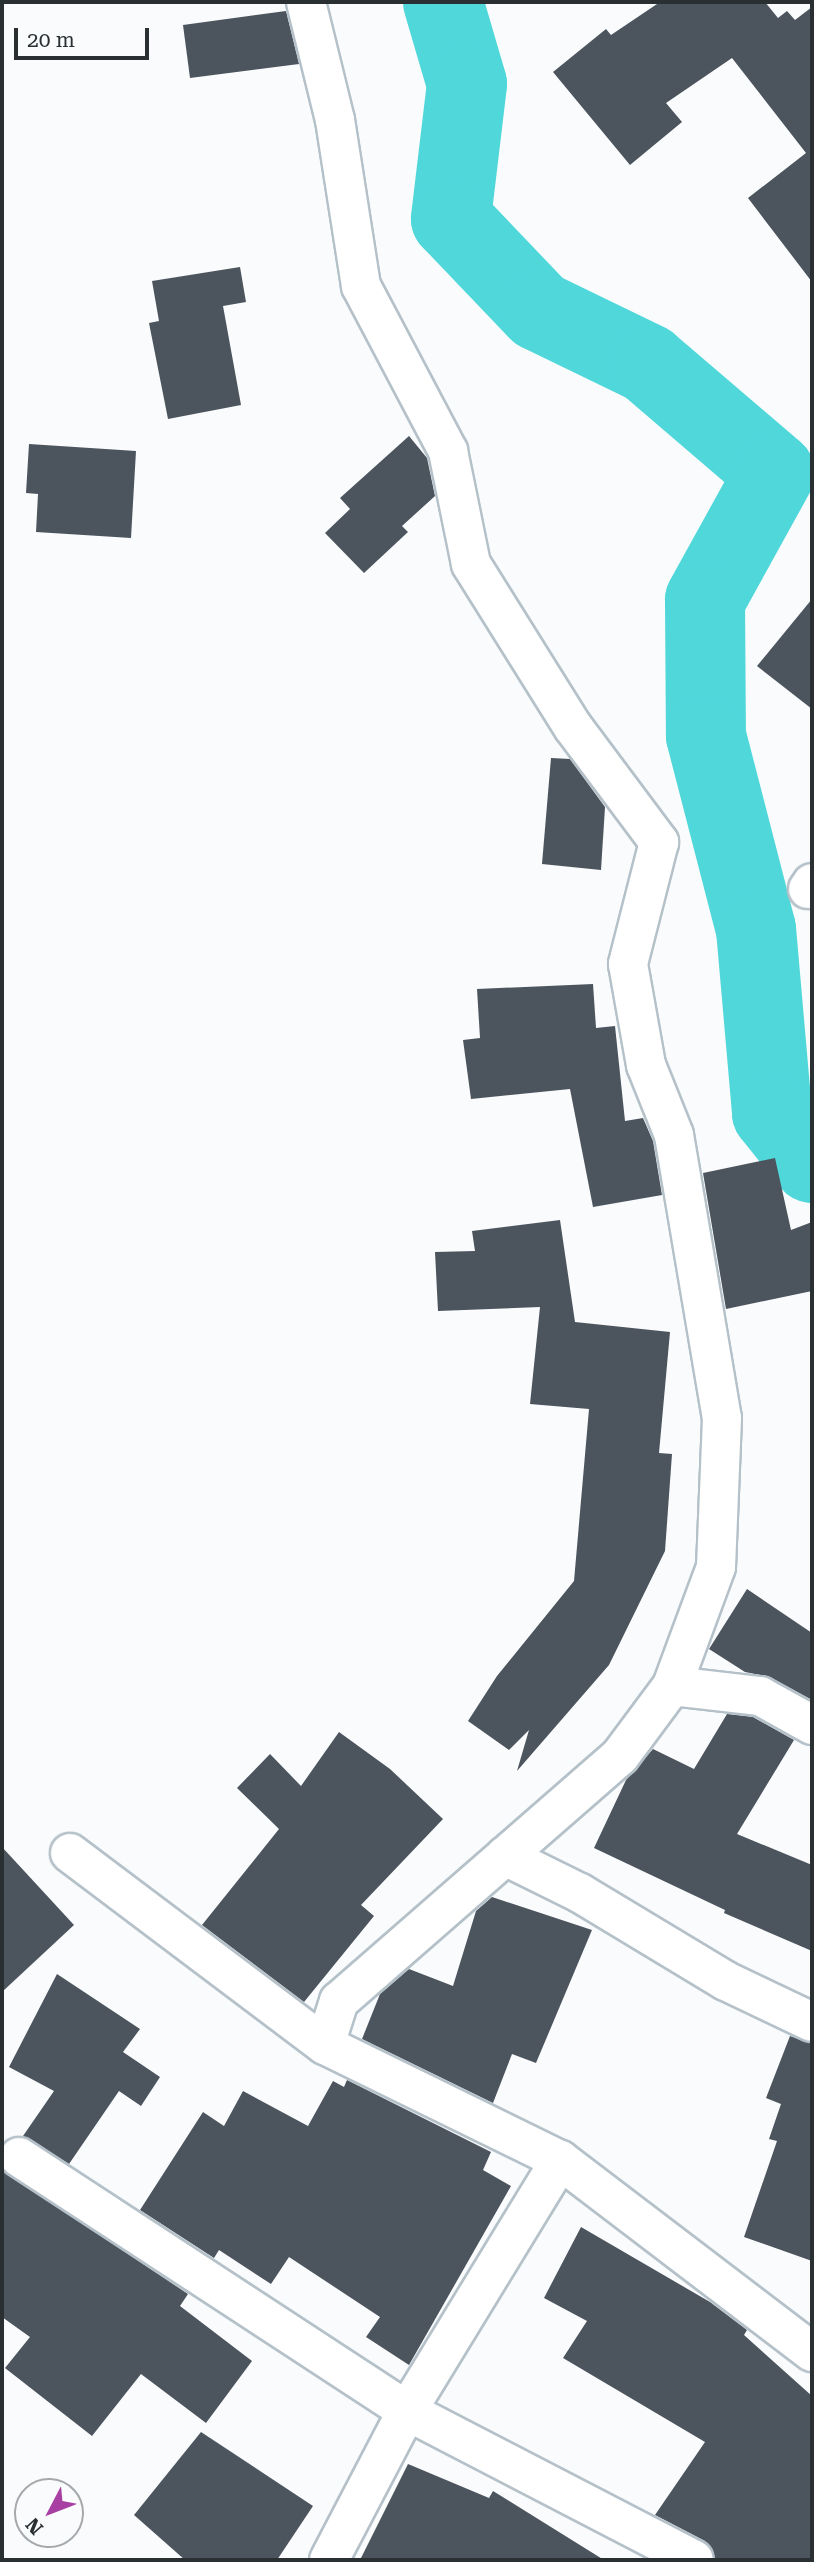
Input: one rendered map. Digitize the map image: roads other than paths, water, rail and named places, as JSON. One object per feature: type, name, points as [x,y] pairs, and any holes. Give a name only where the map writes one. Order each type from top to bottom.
[{"type":"street","points":[[306,2],[335,120],[361,286],[448,451],[471,564],[573,727],[659,842],[628,964],[646,1065],[674,1135],[722,1418],[716,1567],[672,1686],[620,1756],[339,2001],[325,2045]]},
{"type":"street","points":[[672,1686],[760,1696],[812,1726]]},
{"type":"street","points":[[70,1853],[325,2045],[560,2160],[812,2352]]},
{"type":"street","points":[[505,1856],[580,1893],[726,1981],[812,2022]]},
{"type":"street","points":[[19,2157],[407,2411],[691,2559]]},
{"type":"street","points":[[328,2560],[407,2411],[560,2160]]},
{"type":"waterway","points":[[443,2],[467,84],[451,219],[539,311],[648,364],[775,473],[705,600],[706,736],[756,929],[772,1113],[812,1163]]}]
